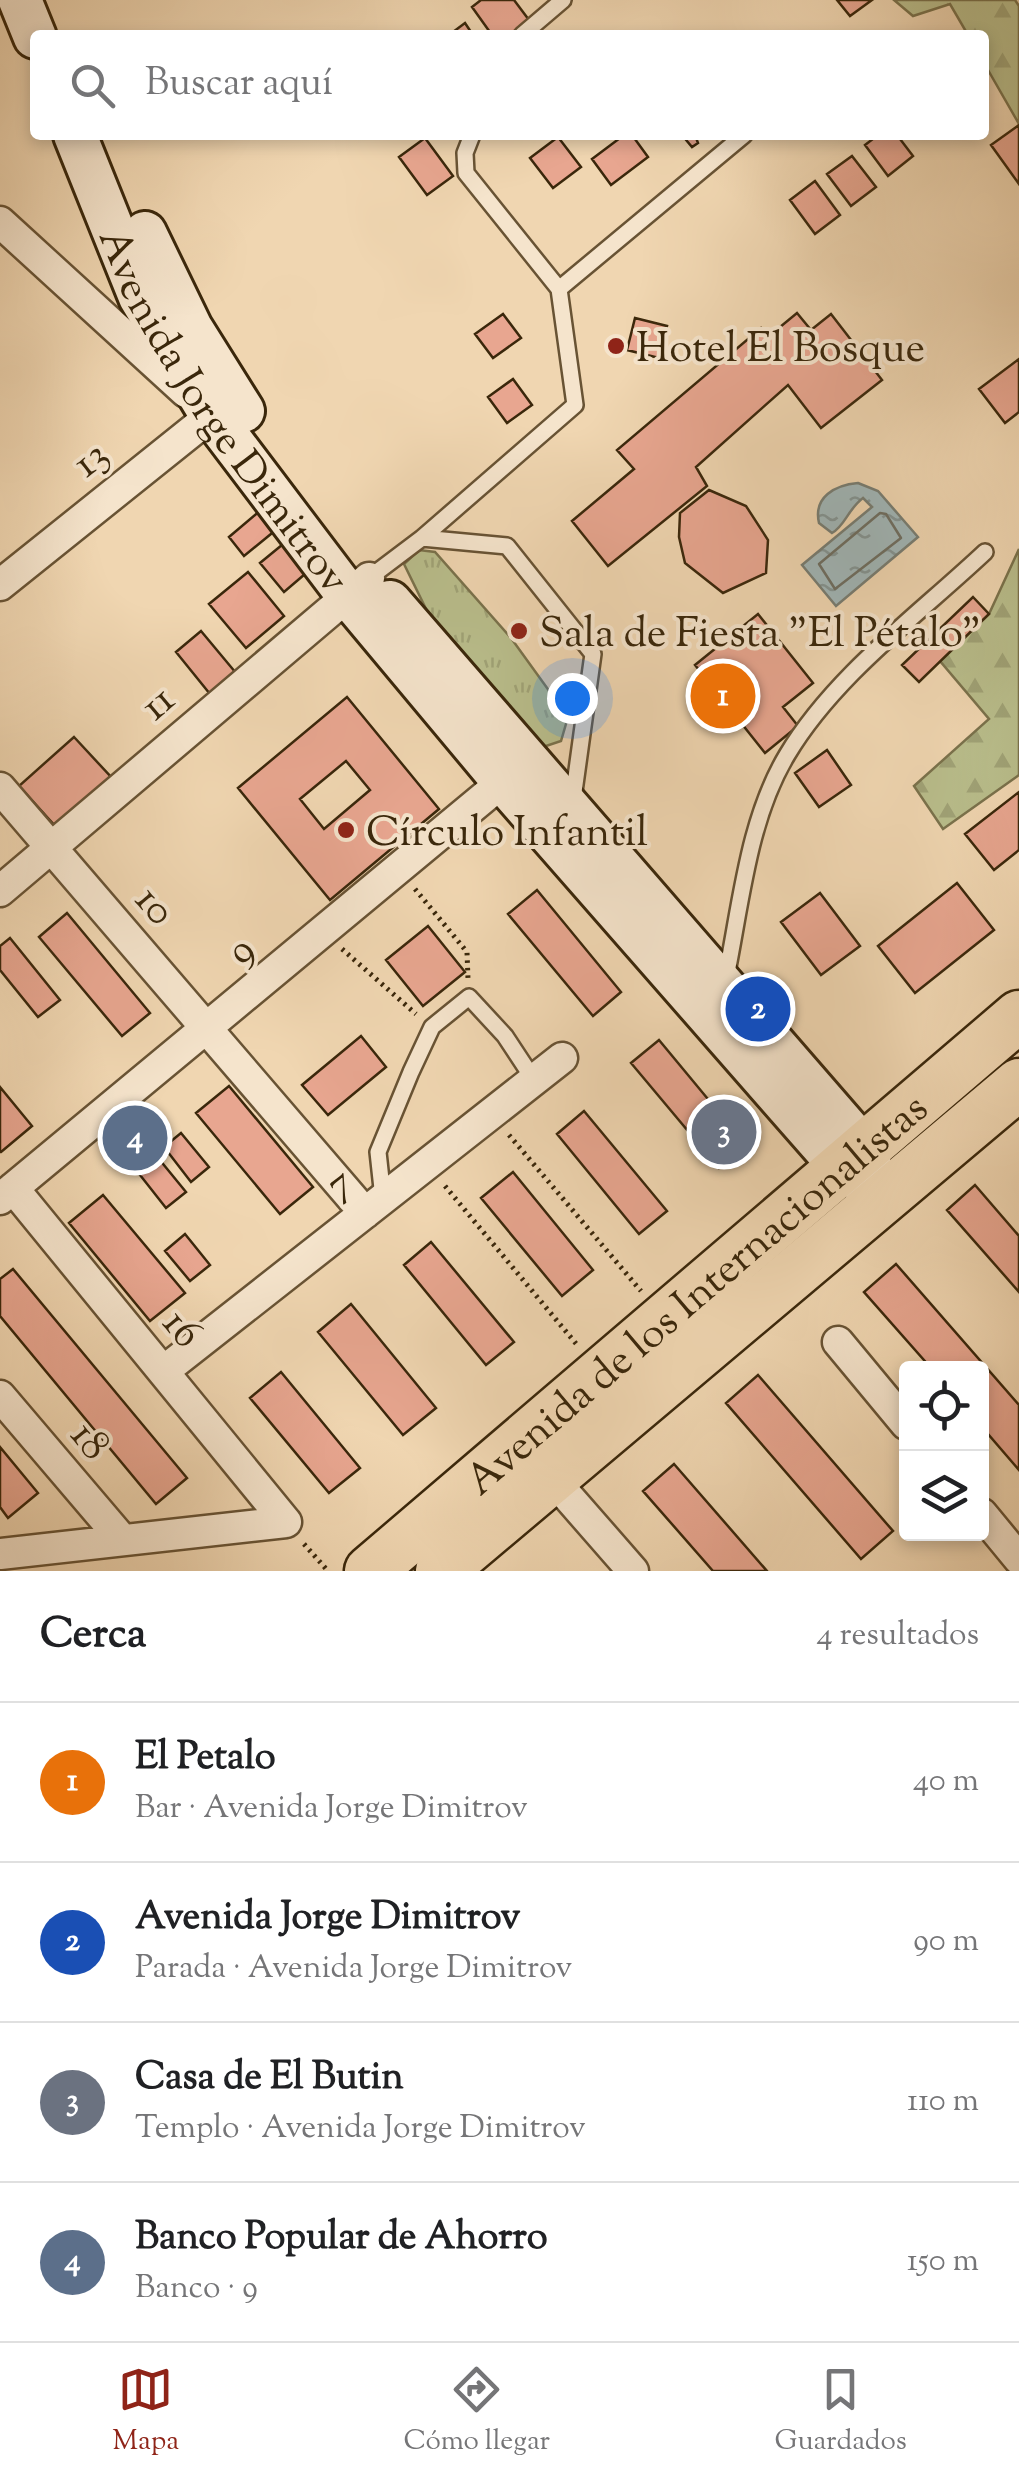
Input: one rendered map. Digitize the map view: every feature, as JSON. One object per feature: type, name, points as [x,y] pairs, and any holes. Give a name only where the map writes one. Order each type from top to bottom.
[{"type":"highway","name":"Avenida de los Internacionalistas","points":[[442,1571],[536,1460],[601,1373],[1019,1016]]},
{"type":"highway","name":"Avenida de los Internacionalistas","points":[[370,1571],[536,1460],[882,1197],[1019,1084]]},
{"type":"main road","points":[[20,0],[32,30]]},
{"type":"main road","points":[[50,0],[62,30]]},
{"type":"main road","name":"Avenida Jorge Dimitrov","points":[[76,140],[140,297],[358,586],[853,1157]]},
{"type":"main road","name":"Avenida Jorge Dimitrov","points":[[107,140],[222,406]]},
{"type":"main road","name":"Avenida Jorge Dimitrov","points":[[516,771],[571,811],[724,985],[882,1197]]},
{"type":"street","points":[[0,222],[222,406]]},
{"type":"street","name":"13","points":[[0,585],[222,406]]},
{"type":"street","name":"11","points":[[0,892],[358,586]]},
{"type":"street","name":"9","points":[[6,1194],[401,871],[516,771]]},
{"type":"street","name":"10","points":[[0,788],[208,1028],[374,1206]]},
{"type":"street","name":"7","points":[[165,1370],[562,1058]]},
{"type":"street","name":"16","points":[[6,1194],[165,1370],[286,1522]]},
{"type":"street","points":[[838,1342],[899,1416]]},
{"type":"street","name":"18","points":[[0,1396],[120,1537]]},
{"type":"street","points":[[536,1460],[633,1571]]},
{"type":"street","points":[[0,1554],[120,1537],[286,1522]]},
{"type":"street","points":[[989,1522],[1019,1558]]},
{"type":"lane","points":[[528,30],[562,0]]},
{"type":"lane","points":[[358,586],[422,538],[575,405],[560,289],[466,174],[465,153],[470,140]]},
{"type":"lane","points":[[560,289],[738,140]]},
{"type":"lane","points":[[422,538],[507,546],[594,654],[571,811]]},
{"type":"lane","points":[[724,985],[759,819],[786,756],[832,695],[985,552]]},
{"type":"lane","points":[[374,1206],[378,1152],[432,1027],[468,997],[505,1036],[534,1080]]},
{"type":"path","points":[[401,871],[467,952],[468,997]]},
{"type":"path","points":[[324,934],[432,1027]]},
{"type":"path","points":[[491,1114],[664,1318]]},
{"type":"path","points":[[427,1164],[601,1373]]},
{"type":"path","points":[[286,1522],[328,1571]]},
{"type":"green space","points":[[894,0],[1015,0],[1019,6],[1019,124],[989,72],[989,30],[965,30],[950,4],[913,16]]},
{"type":"green space","points":[[1019,549],[1019,775],[943,829],[914,786],[989,719],[940,661],[989,614]]},
{"type":"green space","points":[[419,550],[435,552],[511,638],[568,717],[561,741],[537,749],[430,617],[404,564]]},
{"type":"water","points":[[858,483],[878,491],[918,537],[836,606],[802,565],[872,507],[863,498],[832,533],[819,523],[823,499],[841,486]]},
{"type":"building","points":[[481,0],[514,0],[529,20],[516,30],[488,30],[472,7]]},
{"type":"building","points":[[837,0],[872,0],[850,16]]},
{"type":"building","points":[[1019,125],[1019,184],[991,145]]},
{"type":"building","points":[[426,140],[453,176],[427,195],[399,157]]},
{"type":"building","points":[[554,140],[560,140],[581,167],[553,188],[530,158]]},
{"type":"building","points":[[617,140],[636,140],[648,157],[611,185],[592,159]]},
{"type":"building","points":[[872,140],[901,140],[913,156],[888,176],[865,145]]},
{"type":"building","points":[[852,156],[876,187],[851,206],[827,174]]},
{"type":"building","points":[[815,181],[840,215],[815,234],[790,200]]},
{"type":"building","points":[[797,313],[811,330],[831,314],[882,380],[821,428],[788,385],[696,467],[707,486],[608,566],[572,521],[634,469],[617,450],[761,328],[768,337]]},
{"type":"building","points":[[503,314],[521,338],[493,358],[475,334]]},
{"type":"building","points":[[635,318],[667,326],[659,358],[627,350]]},
{"type":"building","points":[[1019,359],[1019,412],[1005,423],[979,389]]},
{"type":"building","points":[[513,379],[532,405],[507,423],[488,397]]},
{"type":"building","points":[[709,490],[746,506],[768,540],[766,573],[723,593],[685,563],[679,537],[680,513]]},
{"type":"building","points":[[261,510],[277,529],[244,556],[229,537]]},
{"type":"building","points":[[288,540],[312,568],[284,592],[260,563]]},
{"type":"building","points":[[248,572],[284,616],[246,648],[209,604]]},
{"type":"building","points":[[973,597],[989,614],[919,682],[902,665]]},
{"type":"building","points":[[758,614],[813,683],[783,707],[798,726],[765,753],[695,665]]},
{"type":"building","points":[[201,631],[236,673],[210,694],[176,652]]},
{"type":"building","points":[[347,697],[439,809],[330,900],[238,788]],"holes":[[[346,761],[370,790],[324,829],[300,799]]]},
{"type":"building","points":[[74,737],[112,778],[57,828],[19,786]]},
{"type":"building","points":[[827,750],[851,785],[819,807],[795,773]]},
{"type":"building","points":[[1019,792],[1019,850],[994,870],[965,834]]},
{"type":"building","points":[[957,883],[994,930],[915,993],[878,946]]},
{"type":"building","points":[[537,890],[621,992],[593,1016],[508,914]]},
{"type":"building","points":[[820,893],[860,946],[821,975],[781,922]]},
{"type":"building","points":[[67,913],[150,1013],[122,1036],[39,937]]},
{"type":"building","points":[[428,926],[465,972],[423,1006],[386,960]]},
{"type":"building","points":[[10,938],[60,1000],[38,1017],[0,970],[0,946]]},
{"type":"building","points":[[361,1036],[386,1067],[328,1115],[302,1085]]},
{"type":"building","points":[[659,1040],[746,1145],[719,1168],[631,1063]]},
{"type":"building","points":[[229,1086],[313,1187],[280,1214],[196,1113]]},
{"type":"building","points":[[0,1087],[32,1126],[1,1152],[0,1152]]},
{"type":"building","points":[[584,1111],[667,1211],[639,1234],[557,1134]]},
{"type":"building","points":[[181,1133],[209,1167],[191,1182],[164,1147]]},
{"type":"building","points":[[159,1159],[186,1192],[166,1208],[140,1175]]},
{"type":"building","points":[[513,1172],[593,1270],[562,1296],[481,1198]]},
{"type":"building","points":[[975,1185],[1019,1236],[1019,1292],[947,1210]]},
{"type":"building","points":[[103,1195],[185,1293],[150,1321],[69,1223]]},
{"type":"building","points":[[185,1234],[210,1265],[190,1281],[165,1251]]},
{"type":"building","points":[[431,1242],[514,1342],[486,1365],[404,1265]]},
{"type":"building","points":[[896,1264],[981,1361],[925,1361],[864,1292]]},
{"type":"building","points":[[13,1269],[187,1478],[156,1504],[0,1316],[0,1279]]},
{"type":"building","points":[[351,1304],[436,1408],[403,1435],[318,1332]]},
{"type":"building","points":[[989,1371],[1019,1405],[1019,1470],[989,1435]]},
{"type":"building","points":[[281,1372],[360,1468],[329,1493],[250,1398]]},
{"type":"building","points":[[758,1375],[893,1531],[861,1559],[726,1403]]},
{"type":"building","points":[[0,1447],[38,1493],[8,1518],[0,1507]]},
{"type":"building","points":[[674,1464],[767,1571],[713,1571],[643,1491]]},
{"type":"place","name":"Hotel El Bosque","points":[[616,346]]},
{"type":"place","name":"Sala de Fiesta \"El Pétalo\"","points":[[519,631]]},
{"type":"place","name":"El Petalo","points":[[723,696]]},
{"type":"place","name":"Círculo Infantil","points":[[346,830]]},
{"type":"place","name":"Avenida Jorge Dimitrov","points":[[758,1009]]},
{"type":"place","name":"Casa de El Butin","points":[[724,1132]]},
{"type":"place","name":"Banco Popular de Ahorro","points":[[135,1138]]}]
